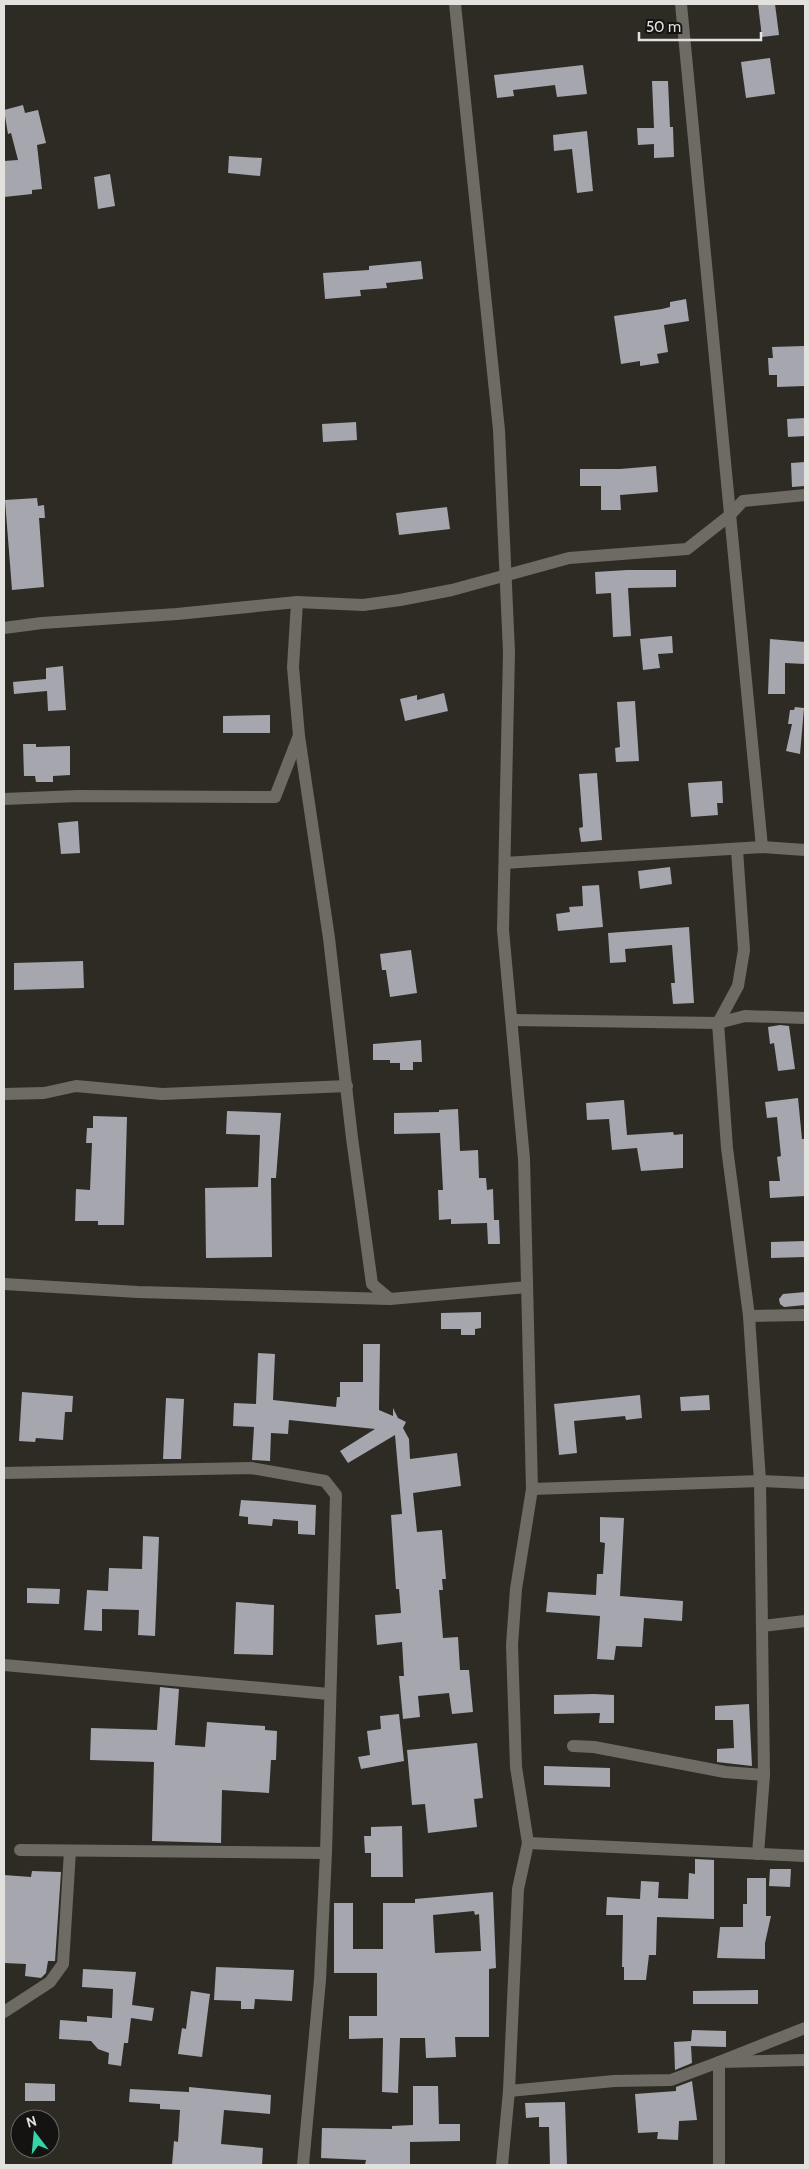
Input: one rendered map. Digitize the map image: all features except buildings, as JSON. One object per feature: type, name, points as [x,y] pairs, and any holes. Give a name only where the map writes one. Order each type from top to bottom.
[{"type":"street","points":[[455,4],[499,430],[509,652],[503,930],[524,1159],[532,1489],[516,1589],[512,1645],[516,1767],[528,1843],[518,1889],[508,2091],[502,2165]]},
{"type":"street","points":[[681,4],[762,847]]},
{"type":"street","points":[[4,628],[42,623],[177,614],[297,602],[363,605],[381,603],[452,590],[569,558],[688,549],[729,516],[744,501],[805,495]]},
{"type":"street","points":[[297,602],[293,667],[299,736],[329,938],[352,1138],[372,1284],[390,1299]]},
{"type":"street","points":[[4,799],[78,796],[275,797],[299,736]]},
{"type":"street","points":[[504,863],[762,847],[805,850]]},
{"type":"street","points":[[737,850],[744,950],[738,986],[718,1023],[727,1148],[748,1316],[760,1481],[764,1775],[758,1854]]},
{"type":"street","points":[[512,1020],[718,1023],[744,1016],[805,1018]]},
{"type":"street","points":[[4,1094],[44,1093],[76,1086],[162,1094],[346,1086]]},
{"type":"street","points":[[4,1284],[148,1293],[390,1299],[526,1287]]},
{"type":"street","points":[[748,1316],[805,1316]]},
{"type":"street","points":[[4,1473],[251,1468],[325,1481],[336,1495],[326,1853],[320,1980],[303,2165]]},
{"type":"street","points":[[532,1489],[760,1481],[805,1483]]},
{"type":"street","points":[[762,1626],[805,1621]]},
{"type":"street","points":[[4,1665],[330,1694]]},
{"type":"street","points":[[573,1746],[594,1747],[725,1772],[764,1775]]},
{"type":"street","points":[[528,1843],[805,1856]]},
{"type":"street","points":[[20,1850],[326,1853]]},
{"type":"street","points":[[4,2012],[50,1982],[63,1964],[70,1851]]},
{"type":"street","points":[[508,2091],[614,2081],[671,2080],[805,2028]]},
{"type":"street","points":[[719,2062],[805,2060]]},
{"type":"street","points":[[719,2062],[719,2165]]}]
